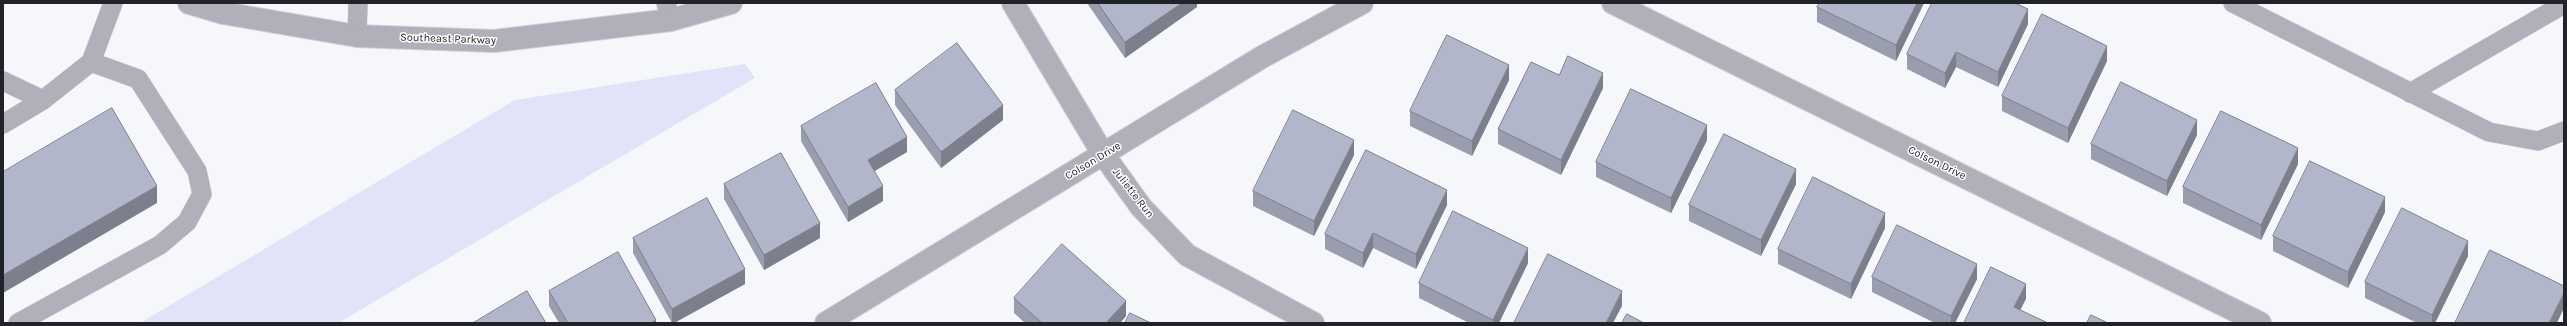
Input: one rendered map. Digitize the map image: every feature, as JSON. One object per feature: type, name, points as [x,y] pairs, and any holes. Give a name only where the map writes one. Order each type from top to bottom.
[{"type":"street","name":"Southeast Parkway","points":[[189,3],[222,13],[357,36],[494,41],[731,3]]},
{"type":"street","name":"Juliette Run","points":[[1013,3],[1103,154],[1142,207],[1187,255],[1313,323]]},
{"type":"street","name":"Colson Drive","points":[[826,323],[1262,57],[1362,3]]},
{"type":"street","name":"Colson Drive","points":[[1613,3],[2260,323]]},
{"type":"lane","points":[[3,124],[43,100],[91,62],[114,3]]},
{"type":"lane","points":[[357,36],[358,3]]},
{"type":"lane","points":[[2234,3],[2489,132],[2538,141],[2564,130]]},
{"type":"lane","points":[[2410,93],[2564,4]]},
{"type":"lane","points":[[18,323],[160,245],[187,222],[202,194],[197,170],[138,79],[91,62]]},
{"type":"lane","points":[[3,81],[43,100]]},
{"type":"shaded area","points":[[745,64],[755,78],[338,323],[140,323],[515,100]]},
{"type":"building","points":[[1098,3],[1182,3],[1125,42]]},
{"type":"building","points":[[1820,3],[1917,3],[1896,45],[1817,7]]},
{"type":"building","points":[[1932,3],[2015,3],[2028,9],[1998,72],[1956,52],[1945,73],[1907,54]]},
{"type":"building","points":[[2042,14],[2107,46],[2068,128],[2002,96]]},
{"type":"building","points":[[1447,35],[1509,65],[1472,141],[1410,111]]},
{"type":"building","points":[[957,43],[1003,105],[941,152],[895,90]]},
{"type":"building","points":[[1568,56],[1603,73],[1561,160],[1498,129],[1531,62],[1559,75]]},
{"type":"building","points":[[2121,82],[2197,120],[2167,181],[2091,144]]},
{"type":"building","points":[[876,83],[907,137],[868,160],[883,186],[848,207],[801,126]]},
{"type":"building","points":[[1631,89],[1707,125],[1671,198],[1596,162]]},
{"type":"building","points":[[112,108],[157,186],[3,275],[3,172]]},
{"type":"building","points":[[1293,110],[1354,140],[1314,221],[1253,191]]},
{"type":"building","points":[[2221,111],[2298,148],[2261,225],[2183,187]]},
{"type":"building","points":[[1724,134],[1796,169],[1761,240],[1689,205]]},
{"type":"building","points":[[1366,150],[1447,190],[1416,254],[1373,233],[1363,253],[1325,234]]},
{"type":"building","points":[[781,153],[820,223],[764,255],[724,184]]},
{"type":"building","points":[[2310,161],[2385,197],[2348,272],[2273,236]]},
{"type":"building","points":[[1813,177],[1885,213],[1851,284],[1778,249]]},
{"type":"building","points":[[707,198],[745,269],[672,309],[633,238]]},
{"type":"building","points":[[2402,208],[2468,241],[2432,315],[2365,282]]},
{"type":"building","points":[[1453,211],[1528,248],[1493,320],[1419,283]]},
{"type":"building","points":[[1897,225],[1977,264],[1951,316],[1872,277]]},
{"type":"building","points":[[1062,244],[1126,301],[1106,323],[1042,323],[1014,298]]},
{"type":"building","points":[[2490,250],[2564,286],[2564,293],[2549,323],[2455,323]]},
{"type":"building","points":[[618,252],[656,320],[651,323],[568,323],[549,291]]},
{"type":"building","points":[[1548,254],[1622,291],[1606,323],[1514,323]]},
{"type":"building","points":[[1991,267],[2026,284],[2014,307],[2048,323],[1964,323]]},
{"type":"building","points":[[527,291],[546,323],[473,323]]},
{"type":"building","points":[[1130,313],[1151,323],[1125,323]]},
{"type":"building","points":[[1627,314],[1644,323],[1622,323]]},
{"type":"building","points":[[2091,315],[2108,323],[2087,323]]}]
